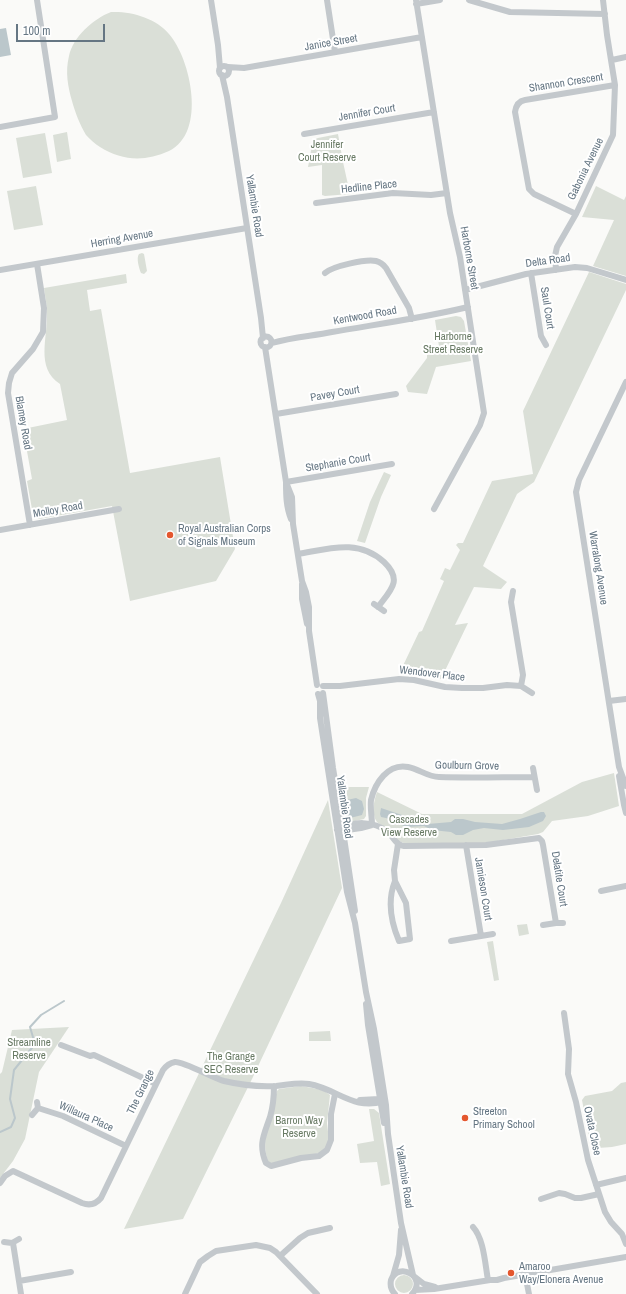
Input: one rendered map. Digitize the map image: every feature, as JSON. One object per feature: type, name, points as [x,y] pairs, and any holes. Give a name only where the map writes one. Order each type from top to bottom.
[{"type":"street","points":[[0,127],[55,117],[37,0]]},
{"type":"street","name":"Yallambie Road","points":[[211,0],[218,45],[226,71],[227,97],[247,228],[261,318],[268,342],[269,369],[286,482],[286,498],[293,524],[298,554],[304,611],[310,631],[314,662],[321,689],[320,718],[341,829],[347,892],[355,923],[366,992],[373,1023],[381,1101],[388,1134],[401,1223],[416,1284],[414,1292]]},
{"type":"street","points":[[327,0],[335,52]]},
{"type":"street","points":[[416,2],[440,0]]},
{"type":"street","points":[[468,0],[510,12],[605,14]]},
{"type":"street","name":"Gabonia Avenue","points":[[556,270],[555,251],[576,214],[612,139],[614,127],[615,85],[603,0]]},
{"type":"street","name":"Harborne Street","points":[[416,2],[447,193],[465,287],[484,409],[483,418],[434,509]]},
{"type":"street","name":"Janice Street","points":[[226,71],[422,37]]},
{"type":"street","points":[[612,60],[626,57]]},
{"type":"street","name":"Shannon Crescent","points":[[576,214],[534,194],[529,189],[515,112],[516,108],[520,102],[525,100],[615,85]]},
{"type":"street","name":"Jennifer Court","points":[[304,134],[434,112]]},
{"type":"street","name":"Hedline Place","points":[[316,203],[393,193],[431,195],[447,193]]},
{"type":"street","name":"Herring Avenue","points":[[0,270],[247,228]]},
{"type":"street","points":[[325,273],[340,266],[370,261],[382,263],[408,304],[412,319]]},
{"type":"street","name":"Blamey Road","points":[[30,525],[8,393],[12,373],[30,354],[43,332],[44,308],[37,264]]},
{"type":"street","name":"Delta Road","points":[[465,287],[495,283],[532,273],[580,267],[626,280]]},
{"type":"street","name":"Saul Court","points":[[532,273],[541,336],[546,345]]},
{"type":"street","name":"Kentwood Road","points":[[268,342],[468,309]]},
{"type":"street","name":"Warralong Avenue","points":[[626,382],[576,488],[619,767],[619,777],[625,789],[624,805],[626,812]]},
{"type":"street","name":"Pavey Court","points":[[276,414],[396,394]]},
{"type":"street","name":"Stephanie Court","points":[[286,482],[392,464]]},
{"type":"street","name":"Molloy Road","points":[[0,530],[119,509]]},
{"type":"street","points":[[298,554],[346,547],[361,549],[377,557],[392,572],[394,578],[392,589],[379,607]]},
{"type":"street","points":[[513,591],[511,602],[523,675],[521,686],[532,694]]},
{"type":"street","name":"Wendover Place","points":[[321,689],[399,678],[445,687],[483,688],[507,685],[521,686]]},
{"type":"street","points":[[609,701],[626,699]]},
{"type":"street","name":"Goulburn Grove","points":[[372,825],[371,805],[373,795],[382,777],[387,772],[395,768],[402,766],[436,777],[534,777]]},
{"type":"street","points":[[533,768],[537,790]]},
{"type":"street","points":[[626,796],[626,802]]},
{"type":"street","points":[[341,829],[361,823],[372,825],[386,831],[398,844],[404,846],[466,845]]},
{"type":"street","name":"Delatite Court","points":[[466,845],[491,845],[533,838],[540,839],[543,845],[556,923]]},
{"type":"street","points":[[395,881],[390,900],[393,926],[399,941],[410,939],[406,903],[395,881],[394,870],[398,844]]},
{"type":"street","name":"Jamieson Court","points":[[466,845],[481,936]]},
{"type":"street","points":[[601,890],[626,886]]},
{"type":"street","name":"Delatite Court","points":[[543,925],[563,923]]},
{"type":"street","name":"Jamieson Court","points":[[451,941],[493,934]]},
{"type":"street","name":"Ovata Close","points":[[564,1013],[569,1049],[569,1079],[577,1107],[586,1154],[608,1217],[622,1234],[626,1244]]},
{"type":"street","points":[[61,1046],[90,1056],[94,1055],[156,1084]]},
{"type":"street","name":"The Grange","points":[[0,1183],[5,1176],[13,1171],[82,1203],[94,1204],[101,1198],[165,1067],[168,1064],[176,1062],[184,1064],[209,1076],[232,1083],[257,1086],[308,1084],[352,1100],[381,1101]]},
{"type":"street","points":[[274,1086],[272,1110],[264,1132],[262,1145],[266,1163],[271,1166],[301,1158],[320,1156],[327,1150],[331,1140],[331,1114],[335,1094]]},
{"type":"street","name":"Willaura Place","points":[[32,1115],[37,1105],[126,1146]]},
{"type":"street","points":[[596,1185],[626,1178]]},
{"type":"street","points":[[541,1199],[559,1193],[578,1198],[599,1194]]},
{"type":"street","name":"Yallambie Road","points":[[392,1292],[390,1284],[399,1255],[401,1223]]},
{"type":"street","points":[[473,1227],[480,1238],[489,1280]]},
{"type":"street","points":[[280,1256],[300,1238],[308,1233],[330,1228]]},
{"type":"street","points":[[4,1242],[13,1243],[19,1239]]},
{"type":"street","points":[[13,1243],[21,1294]]},
{"type":"street","points":[[184,1294],[200,1262],[208,1256],[216,1251],[256,1245],[270,1248],[280,1256],[317,1294]]},
{"type":"street","points":[[414,1292],[489,1280],[499,1280],[525,1274],[626,1257]]},
{"type":"street","points":[[393,1277],[399,1272],[406,1271],[429,1286],[442,1288]]},
{"type":"street","points":[[19,1281],[71,1272]]},
{"type":"street","points":[[525,1274],[530,1294]]},
{"type":"green space","points":[[111,12],[135,14],[164,28],[177,45],[184,60],[192,95],[192,113],[188,129],[181,142],[169,151],[160,155],[134,158],[108,152],[86,135],[75,110],[69,90],[67,74],[71,49],[79,36],[91,24],[97,19]]},
{"type":"green space","points":[[67,132],[71,159],[57,162],[53,135]]},
{"type":"green space","points":[[45,133],[52,173],[23,178],[16,138]]},
{"type":"green space","name":"Jennifer Court Reserve","points":[[338,134],[350,194],[325,196],[322,195],[322,165],[308,167],[313,140]]},
{"type":"green space","points":[[36,186],[43,225],[14,230],[7,191]]},
{"type":"green space","points":[[596,186],[624,200],[626,196],[626,276],[593,266],[614,220],[582,217]]},
{"type":"green space","points":[[139,254],[144,254],[147,271],[144,274],[141,273],[138,260]]},
{"type":"green space","points":[[589,272],[626,284],[626,290],[534,482],[517,494],[483,566],[507,582],[501,589],[474,587],[455,625],[468,623],[441,679],[416,673],[400,672],[419,632],[422,631],[444,581],[440,579],[445,568],[450,570],[460,550],[456,545],[458,543],[463,543],[492,481],[533,474],[523,411]]},
{"type":"green space","points":[[126,274],[127,283],[87,290],[90,311],[101,309],[130,473],[220,457],[235,549],[216,581],[130,601],[112,506],[39,519],[33,515],[27,481],[32,479],[23,429],[67,420],[60,384],[52,377],[45,361],[44,352],[47,313],[44,288]]},
{"type":"green space","name":"Harborne Street Reserve","points":[[456,316],[461,317],[464,321],[471,361],[436,367],[427,394],[408,392],[406,386],[427,358],[427,355],[440,353],[435,320]]},
{"type":"green space","points":[[384,472],[391,475],[381,497],[365,543],[357,541],[370,502]]},
{"type":"green space","name":"Cascades View Reserve","points":[[614,773],[619,806],[588,816],[552,821],[543,832],[538,834],[486,843],[404,843],[398,839],[391,830],[380,825],[375,819],[374,815],[374,803],[377,792],[422,814],[522,814],[582,782]]},
{"type":"green space","points":[[342,787],[369,787],[366,798],[366,816],[364,819],[350,822],[347,820]]},
{"type":"green space","name":"The Grange SEC Reserve","points":[[328,800],[342,888],[252,1079],[183,1219],[124,1229],[281,903]]},
{"type":"green space","points":[[527,924],[529,934],[519,936],[517,925]]},
{"type":"green space","points":[[493,941],[499,980],[494,981],[487,942]]},
{"type":"green space","name":"Streamline Reserve","points":[[69,1027],[39,1072],[25,1139],[13,1161],[0,1178],[0,1074],[2,1072],[12,1030]]},
{"type":"green space","points":[[330,1031],[331,1041],[309,1041],[309,1032]]},
{"type":"green space","points":[[626,1082],[626,1144],[598,1148],[598,1143],[590,1144],[582,1100],[585,1096],[612,1091],[621,1083]]},
{"type":"green space","name":"Barron Way Reserve","points":[[301,1086],[320,1090],[330,1095],[327,1123],[329,1140],[325,1149],[319,1153],[276,1164],[269,1163],[265,1146],[267,1127],[277,1091],[279,1089]]},
{"type":"green space","points":[[369,1109],[374,1109],[379,1113],[390,1184],[381,1186],[377,1162],[360,1163],[357,1144],[374,1141]]},
{"type":"green space","points":[[400,1275],[408,1275],[413,1280],[411,1291],[408,1293],[400,1293],[395,1288],[395,1280]]},
{"type":"shaded area","points":[[6,28],[11,55],[0,57],[0,29]]},
{"type":"shaded area","points":[[356,798],[362,801],[364,809],[362,815],[350,818],[346,807],[347,800]]},
{"type":"shaded area","points":[[381,808],[405,816],[418,817],[428,824],[451,822],[455,819],[463,819],[475,822],[502,824],[541,812],[544,812],[546,816],[543,821],[529,827],[503,830],[484,828],[473,830],[463,835],[456,835],[451,832],[432,830],[424,826],[406,827],[381,817]]},
{"type":"waterway","points":[[0,1132],[11,1127],[15,1118],[10,1099],[14,1070],[35,1044],[30,1027],[41,1015],[64,1001]]},
{"type":"place","name":"Royal Australian Corps of Signals Museum","points":[[170,535]]},
{"type":"place","name":"Streeton Primary School","points":[[465,1118]]},
{"type":"place","name":"Amaroo Way/Elonera Avenue","points":[[511,1273]]}]
